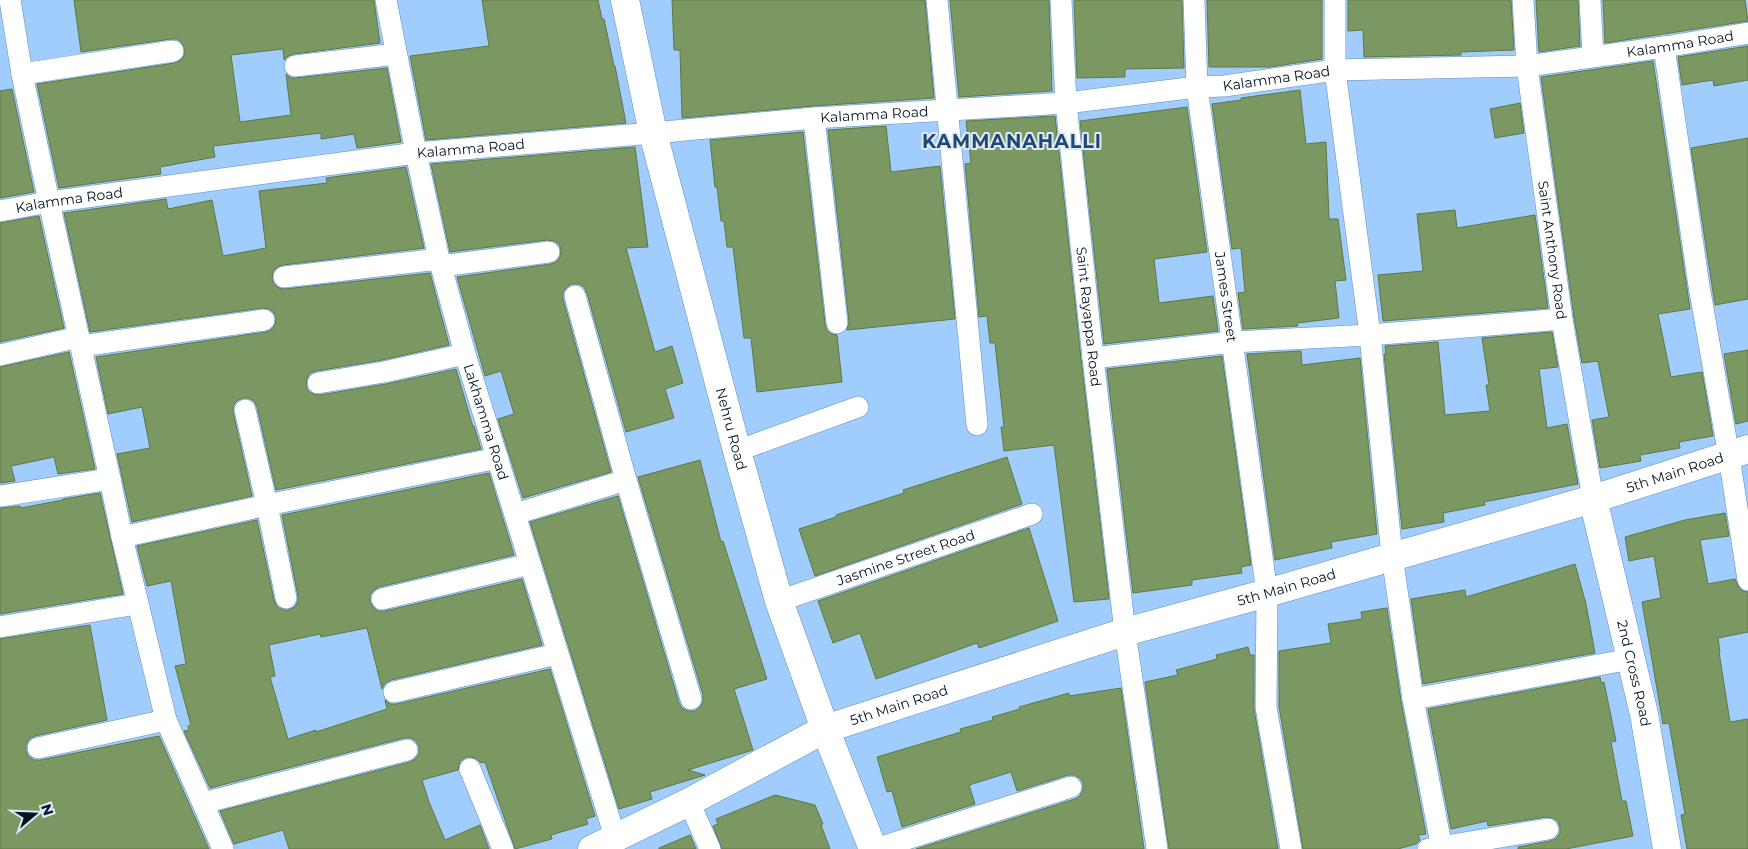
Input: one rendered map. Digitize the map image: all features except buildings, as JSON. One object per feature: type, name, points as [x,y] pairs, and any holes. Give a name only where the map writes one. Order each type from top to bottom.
[{"type":"street","points":[[10,0],[22,74],[49,202],[137,604],[166,720],[224,849]]},
{"type":"street","name":"Lakhamma Road","points":[[386,0],[440,263],[465,354],[557,654],[603,843]]},
{"type":"street","name":"Nehru Road","points":[[625,0],[653,133],[736,451],[779,601],[825,729],[874,849]]},
{"type":"street","points":[[937,0],[949,110],[977,425]]},
{"type":"street","name":"Saint Rayappa Road","points":[[1061,0],[1066,103],[1093,358],[1125,632],[1157,849]]},
{"type":"street","name":"James Street","points":[[1194,0],[1197,87],[1267,593],[1266,707],[1291,849]]},
{"type":"street","points":[[1335,0],[1335,70],[1370,335],[1392,556],[1437,848],[1548,829]]},
{"type":"street","name":"Saint Anthony Road","points":[[1523,0],[1527,66],[1562,319],[1593,499]]},
{"type":"street","points":[[1590,0],[1593,56]]},
{"type":"street","name":"Kalamma Road","points":[[0,211],[49,202],[416,153],[814,118],[1066,103],[1197,87],[1224,86],[1335,70],[1527,66],[1664,47],[1748,32]]},
{"type":"street","points":[[1664,47],[1699,286],[1738,453],[1748,580]]},
{"type":"street","points":[[22,74],[173,51]]},
{"type":"street","points":[[295,66],[396,54]]},
{"type":"street","points":[[814,118],[837,323]]},
{"type":"street","points":[[284,277],[549,252]]},
{"type":"street","points":[[575,296],[626,480],[691,699]]},
{"type":"street","points":[[1093,358],[1232,342],[1370,335],[1562,319]]},
{"type":"street","points":[[0,355],[80,341],[264,320]]},
{"type":"street","points":[[318,383],[384,372],[465,354]]},
{"type":"street","points":[[736,451],[858,408]]},
{"type":"street","points":[[245,410],[286,598]]},
{"type":"street","name":"5th Main Road","points":[[603,843],[689,802],[825,729],[1125,632],[1593,499],[1738,453]]},
{"type":"street","points":[[122,537],[267,505],[498,458]]},
{"type":"street","points":[[0,496],[110,479]]},
{"type":"street","points":[[515,514],[626,480]]},
{"type":"street","name":"2nd Cross Road","points":[[1593,499],[1644,714],[1667,849]]},
{"type":"street","name":"Jasmine Street Road","points":[[779,601],[1032,514]]},
{"type":"street","points":[[382,599],[530,564]]},
{"type":"street","points":[[0,627],[137,604]]},
{"type":"street","points":[[394,692],[557,654]]},
{"type":"street","points":[[1413,698],[1631,659]]},
{"type":"street","points":[[38,748],[166,720]]},
{"type":"street","points":[[203,803],[407,750]]},
{"type":"street","points":[[470,769],[503,849]]},
{"type":"street","points":[[874,849],[1071,787]]},
{"type":"street","points":[[689,802],[710,849]]},
{"type":"district","name":"KAMMANAHALLI","points":[[1012,141]]}]
